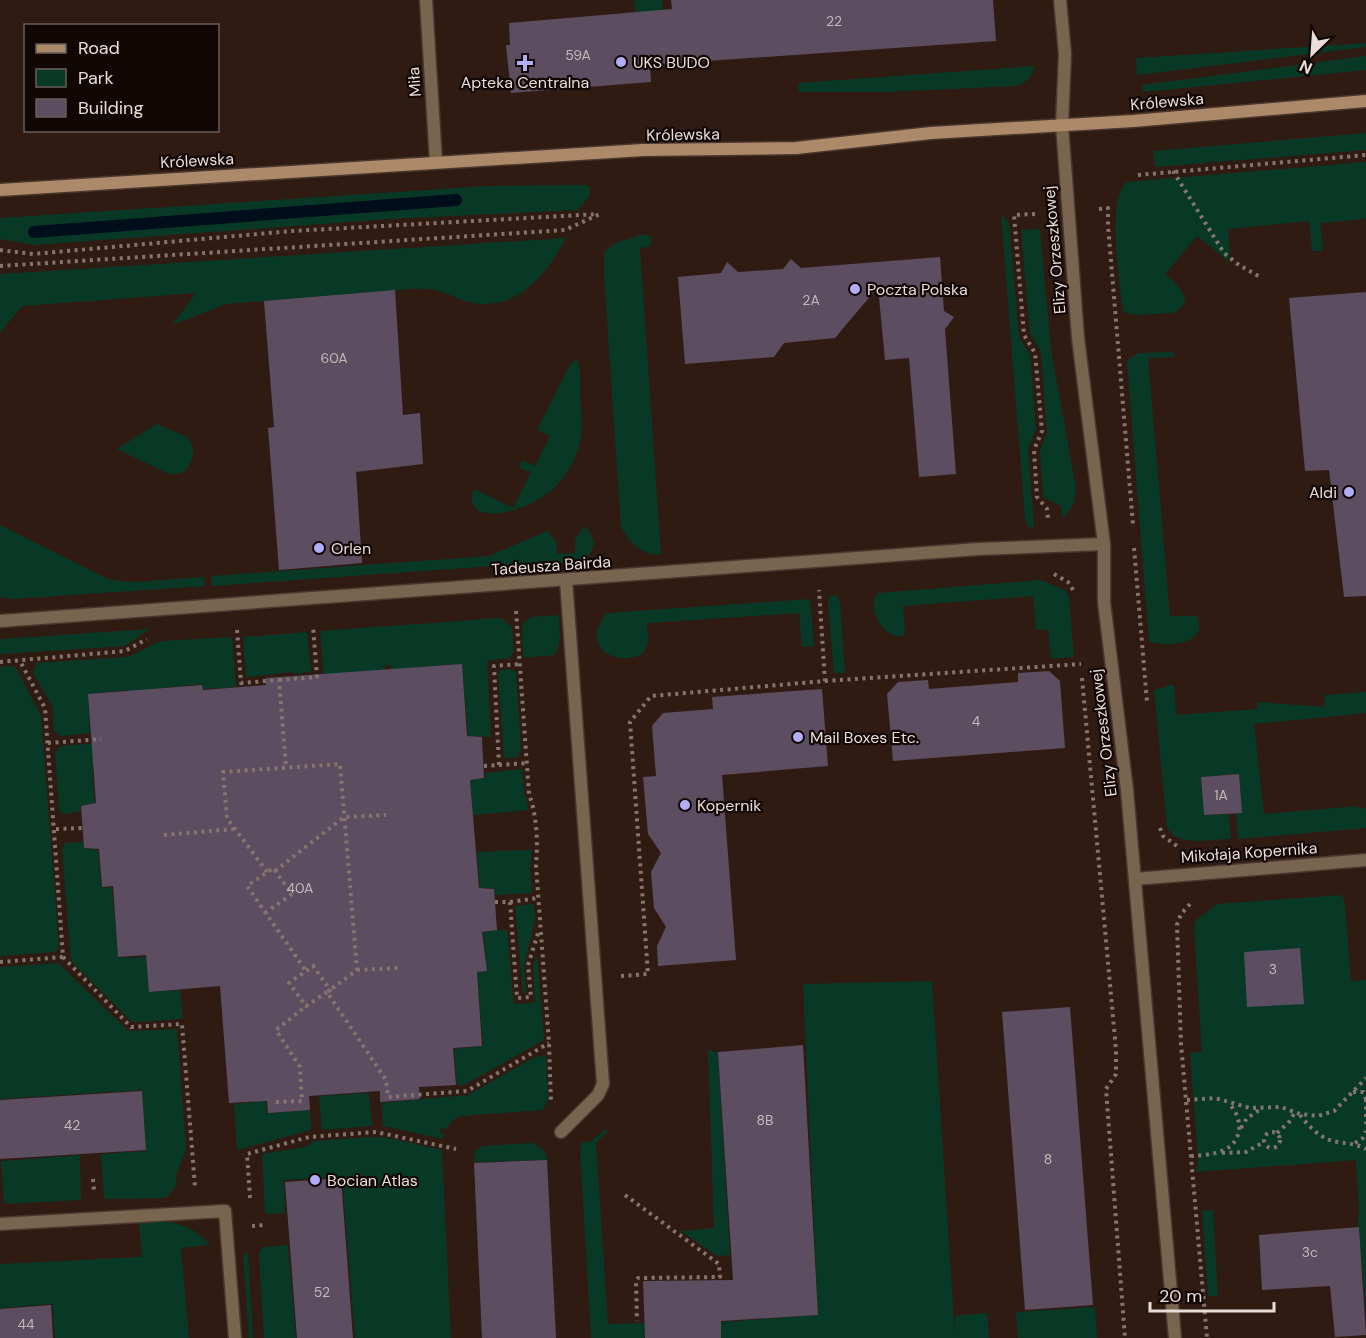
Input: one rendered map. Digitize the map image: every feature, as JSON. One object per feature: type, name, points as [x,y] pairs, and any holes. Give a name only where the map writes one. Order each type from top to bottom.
[{"type":"main road","name":"Królewska","points":[[0,190],[643,150],[796,148],[931,133],[1133,121],[1366,101]]},
{"type":"street","name":"Miła","points":[[426,0],[436,162]]},
{"type":"street","name":"Elizy Orzeszkowej","points":[[1060,0],[1065,54],[1062,126],[1078,338],[1104,544],[1104,602],[1126,780],[1175,1338]]},
{"type":"street","name":"Tadeusza Bairda","points":[[0,621],[978,549],[1104,544]]},
{"type":"street","points":[[561,1132],[598,1095],[603,1084],[566,580]]},
{"type":"street","name":"Mikołaja Kopernika","points":[[1135,879],[1366,860]]},
{"type":"street","points":[[0,1224],[225,1211],[235,1338]]},
{"type":"path","points":[[1138,175],[1366,155]]},
{"type":"path","points":[[1173,171],[1224,253],[1239,266],[1260,278]]},
{"type":"path","points":[[1099,209],[1108,208],[1133,525]]},
{"type":"path","points":[[0,250],[33,254],[292,231],[600,214],[565,230],[0,266]]},
{"type":"path","points":[[1035,214],[1014,215],[1024,335],[1035,353],[1041,431],[1034,450],[1037,497],[1047,509],[1049,526]]},
{"type":"path","points":[[1134,537],[1148,712]]},
{"type":"path","points":[[1053,574],[1068,582],[1076,594]]},
{"type":"path","points":[[819,590],[825,681]]},
{"type":"path","points":[[516,609],[529,794],[534,808],[551,1103]]},
{"type":"path","points":[[237,630],[241,682],[317,677],[313,624]]},
{"type":"path","points":[[1080,652],[1116,1050],[1116,1074],[1106,1089],[1125,1338]]},
{"type":"path","points":[[20,661],[45,708],[56,829],[63,957],[131,1027],[182,1024],[197,1213]]},
{"type":"path","points":[[499,765],[494,666],[520,664]]},
{"type":"path","points":[[618,976],[648,974],[630,722],[651,696],[825,681],[1081,664]]},
{"type":"path","points":[[279,680],[285,767]]},
{"type":"path","points":[[48,743],[100,739]]},
{"type":"path","points":[[484,766],[527,763]]},
{"type":"path","points":[[267,872],[227,818],[223,772],[340,764],[357,970]]},
{"type":"path","points":[[275,871],[344,818],[386,815]]},
{"type":"path","points":[[1159,826],[1163,836],[1179,847]]},
{"type":"path","points":[[56,829],[82,828]]},
{"type":"path","points":[[164,835],[236,829]]},
{"type":"path","points":[[265,913],[291,894],[273,868],[247,886],[265,913],[306,970]]},
{"type":"path","points":[[495,902],[538,898]]},
{"type":"path","points":[[1196,900],[1187,905],[1177,925],[1181,1044],[1207,1338]]},
{"type":"path","points":[[510,902],[517,998],[531,998],[528,965],[540,927]]},
{"type":"path","points":[[0,962],[63,957]]},
{"type":"path","points":[[306,1006],[289,982],[313,966],[386,1080],[388,1097],[467,1091],[549,1044]]},
{"type":"path","points":[[276,1102],[302,1101],[300,1067],[276,1030],[357,970],[398,968]]},
{"type":"path","points":[[1186,1100],[1215,1098],[1250,1108],[1281,1107],[1297,1113],[1318,1116],[1334,1111],[1366,1078]]},
{"type":"path","points":[[1353,1092],[1363,1092],[1366,1099],[1366,1124]]},
{"type":"path","points":[[1227,1102],[1238,1113],[1239,1131]]},
{"type":"path","points":[[1217,1153],[1230,1147],[1247,1118],[1258,1110],[1266,1108]]},
{"type":"path","points":[[1277,1133],[1297,1113]]},
{"type":"path","points":[[1297,1113],[1310,1128],[1323,1137],[1366,1149]]},
{"type":"path","points":[[1191,1156],[1246,1152],[1264,1142],[1266,1134],[1273,1131],[1277,1133]]},
{"type":"path","points":[[1351,1143],[1359,1141],[1366,1131]]},
{"type":"path","points":[[247,1154],[309,1137],[376,1132],[456,1149]]},
{"type":"path","points":[[1264,1142],[1269,1147],[1277,1146],[1280,1140],[1277,1133]]},
{"type":"path","points":[[625,1195],[719,1264],[720,1277],[638,1278],[636,1281],[637,1321]]},
{"type":"path","points":[[251,1226],[264,1225]]},
{"type":"green space","points":[[634,0],[662,0],[667,63],[635,12]]},
{"type":"green space","points":[[1366,43],[1366,47],[1137,75],[1136,58]]},
{"type":"green space","points":[[1366,56],[1366,70],[1143,92],[1142,85]]},
{"type":"green space","points":[[1035,66],[1028,79],[1016,86],[884,92],[799,92],[798,83]]},
{"type":"green space","points":[[1366,133],[1366,150],[1155,167],[1153,151]]},
{"type":"green space","points":[[1366,162],[1366,219],[1320,223],[1323,248],[1321,251],[1312,251],[1309,221],[1228,229],[1230,257],[1227,260],[1197,236],[1165,274],[1183,294],[1184,304],[1180,309],[1172,313],[1137,315],[1123,312],[1115,224],[1120,192],[1126,182]]},
{"type":"green space","points":[[587,185],[590,189],[589,197],[577,210],[389,219],[34,245],[0,239],[0,218],[488,186]]},
{"type":"green space","points":[[1001,214],[1009,223],[1019,337],[1030,355],[1036,429],[1028,449],[1034,527],[1028,527],[1025,518]]},
{"type":"green space","points":[[1040,229],[1051,350],[1076,488],[1074,503],[1063,519],[1061,506],[1043,497],[1040,450],[1047,433],[1041,352],[1030,333],[1021,230]]},
{"type":"green space","points":[[641,235],[652,236],[651,246],[640,248],[661,555],[647,553],[637,547],[621,527],[604,276],[604,252],[615,243]]},
{"type":"green space","points":[[566,238],[550,264],[530,287],[504,301],[489,304],[469,302],[435,290],[410,289],[226,304],[172,325],[196,293],[22,306],[0,333],[0,274]]},
{"type":"green space","points":[[1172,352],[1175,354],[1173,357],[1148,358],[1170,616],[1197,616],[1199,626],[1197,633],[1184,642],[1157,644],[1149,642],[1127,360],[1139,353]]},
{"type":"green space","points":[[577,359],[582,432],[578,449],[567,472],[551,491],[529,504],[497,513],[477,510],[471,501],[474,489],[513,508],[531,473],[519,467],[522,460],[535,466],[550,436],[537,430],[570,364]]},
{"type":"green space","points":[[157,424],[187,437],[190,442],[193,455],[184,472],[171,475],[117,449]]},
{"type":"green space","points":[[0,525],[110,580],[135,582],[204,577],[205,586],[12,599],[0,597]]},
{"type":"green space","points":[[585,526],[592,536],[594,545],[582,562],[507,565],[212,586],[211,576],[489,556],[547,531],[556,541],[557,554],[575,553],[575,539]]},
{"type":"green space","points":[[1041,580],[1065,590],[1069,597],[1074,657],[1051,659],[1048,629],[1036,630],[1033,596],[903,606],[905,633],[903,636],[889,633],[878,622],[875,614],[875,599],[878,593]]},
{"type":"green space","points":[[836,595],[840,603],[845,673],[834,673],[828,604],[830,596]]},
{"type":"green space","points":[[810,599],[814,646],[802,647],[799,613],[647,623],[647,647],[639,655],[631,658],[610,655],[597,641],[598,628],[606,613]]},
{"type":"green space","points":[[559,615],[560,641],[554,655],[523,658],[522,624],[531,617]]},
{"type":"green space","points":[[501,618],[512,627],[514,652],[509,658],[487,661],[491,737],[468,736],[462,664],[420,667],[391,674],[390,665],[385,665],[385,670],[324,680],[320,631]]},
{"type":"green space","points":[[150,629],[125,646],[0,654],[0,639]]},
{"type":"green space","points":[[307,632],[311,672],[246,677],[243,637]]},
{"type":"green space","points":[[232,637],[236,687],[203,689],[202,684],[160,688],[160,692],[129,694],[128,690],[88,694],[90,733],[60,736],[54,731],[53,707],[33,673],[36,663],[128,657],[160,641]]},
{"type":"green space","points":[[0,667],[16,668],[41,716],[59,947],[55,952],[0,956]]},
{"type":"green space","points":[[511,669],[516,672],[521,749],[518,757],[504,758],[498,675],[500,670]]},
{"type":"green space","points":[[1174,684],[1176,715],[1257,709],[1257,702],[1324,707],[1325,695],[1366,692],[1366,713],[1254,724],[1264,814],[1358,806],[1358,809],[1366,808],[1366,828],[1238,839],[1236,813],[1238,774],[1201,777],[1204,815],[1229,814],[1231,839],[1195,841],[1178,838],[1172,834],[1167,827],[1154,690]]},
{"type":"green space","points":[[101,743],[102,766],[92,767],[95,803],[80,806],[81,811],[64,814],[59,810],[55,752],[61,746]]},
{"type":"green space","points":[[522,769],[529,810],[473,815],[470,780],[485,778],[485,773]]},
{"type":"green space","points":[[83,842],[84,848],[98,850],[101,888],[112,887],[118,958],[146,957],[149,992],[180,990],[183,1019],[132,1022],[71,961],[62,848],[66,843]]},
{"type":"green space","points":[[532,850],[530,870],[532,893],[495,895],[494,888],[480,888],[477,852]]},
{"type":"green space","points":[[1341,895],[1345,905],[1351,981],[1366,980],[1366,1310],[1358,1222],[1356,1160],[1196,1172],[1198,1160],[1190,1053],[1202,1052],[1194,928],[1196,920],[1217,904]]},
{"type":"green space","points":[[534,904],[535,921],[524,965],[526,992],[523,994],[515,906]]},
{"type":"green space","points":[[491,930],[507,930],[514,1004],[535,1003],[533,966],[537,954],[544,1040],[464,1085],[457,1085],[454,1049],[483,1046],[477,972],[487,971],[483,932],[491,932]]},
{"type":"green space","points":[[58,963],[128,1031],[177,1029],[186,1149],[177,1173],[176,1186],[166,1198],[104,1199],[101,1154],[146,1151],[142,1090],[0,1099],[0,967]]},
{"type":"green space","points":[[932,981],[955,1337],[955,1316],[987,1313],[989,1338],[721,1338],[721,1322],[818,1315],[803,984]]},
{"type":"green space","points":[[708,1050],[718,1052],[730,1255],[717,1256],[681,1231],[714,1228]]},
{"type":"green space","points":[[546,1056],[548,1099],[543,1110],[460,1116],[446,1129],[441,1128],[439,1132],[445,1134],[443,1139],[383,1126],[381,1103],[468,1095],[535,1057]]},
{"type":"green space","points":[[369,1093],[372,1126],[322,1130],[319,1096]]},
{"type":"green space","points":[[266,1101],[267,1113],[310,1110],[311,1130],[237,1150],[234,1104]]},
{"type":"green space","points":[[606,1129],[608,1131],[596,1143],[608,1324],[644,1323],[644,1338],[591,1338],[580,1149],[582,1142],[590,1142]]},
{"type":"green space","points":[[390,1138],[442,1150],[451,1338],[355,1338],[342,1177],[284,1180],[285,1213],[265,1214],[262,1154],[305,1147],[314,1141]]},
{"type":"green space","points":[[533,1143],[545,1151],[547,1160],[474,1162],[475,1152],[482,1146]]},
{"type":"green space","points":[[80,1155],[81,1200],[4,1204],[1,1161]]},
{"type":"green space","points":[[1213,1210],[1218,1296],[1208,1296],[1202,1211]]},
{"type":"green space","points":[[156,1220],[186,1227],[199,1234],[210,1245],[181,1248],[189,1338],[55,1338],[52,1304],[0,1308],[0,1264],[142,1257],[139,1222]]},
{"type":"green space","points":[[288,1245],[296,1338],[264,1338],[259,1254],[262,1247]]},
{"type":"green space","points":[[243,1253],[248,1253],[253,1338],[249,1338]]},
{"type":"green space","points":[[1095,1307],[1097,1338],[1018,1338],[1016,1312]]},
{"type":"building","points":[[671,0],[993,0],[996,41],[650,65],[651,82],[511,93],[506,45],[510,45],[509,23],[672,9]]},
{"type":"building","points":[[940,257],[944,311],[954,317],[945,329],[956,474],[919,477],[909,358],[885,360],[878,287],[835,338],[784,343],[774,357],[685,364],[678,277],[721,273],[727,262],[738,272],[783,269],[791,259],[801,268]]},
{"type":"building","points":[[395,290],[403,415],[420,413],[423,464],[356,472],[362,563],[279,570],[268,428],[274,427],[264,301]]},
{"type":"building","name":"Aldi","points":[[1366,292],[1366,596],[1344,597],[1329,470],[1305,471],[1289,298]]},
{"type":"building","points":[[462,664],[467,736],[482,737],[484,778],[470,780],[479,888],[494,889],[497,930],[482,932],[487,971],[477,972],[482,1046],[453,1048],[456,1085],[419,1087],[420,1099],[380,1102],[380,1091],[309,1096],[310,1110],[268,1113],[267,1101],[229,1103],[220,986],[149,992],[146,955],[118,957],[113,886],[102,887],[99,849],[84,848],[81,806],[96,803],[88,694],[202,685],[203,690],[266,685],[266,678]]},
{"type":"building","points":[[1049,671],[1060,681],[1065,748],[893,761],[887,694],[898,682],[928,680],[929,689],[1018,682],[1018,673]]},
{"type":"building","name":"Kopernik","points":[[822,689],[828,766],[722,775],[736,960],[658,966],[657,946],[666,927],[654,908],[651,872],[661,853],[648,834],[643,777],[656,776],[652,726],[663,713],[713,709],[712,697]]},
{"type":"building","points":[[1239,774],[1242,813],[1204,815],[1201,777]]},
{"type":"building","points":[[1300,948],[1304,1004],[1247,1007],[1244,952]]},
{"type":"building","points":[[1070,1007],[1093,1305],[1025,1310],[1002,1012]]},
{"type":"building","points":[[803,1045],[818,1315],[721,1321],[721,1338],[645,1338],[643,1281],[733,1280],[718,1052]]},
{"type":"building","points":[[142,1091],[146,1150],[0,1159],[0,1100]]},
{"type":"building","points":[[547,1160],[556,1338],[482,1338],[474,1163]]},
{"type":"building","points":[[341,1178],[353,1338],[297,1338],[285,1182]]},
{"type":"building","points":[[1359,1227],[1366,1335],[1335,1337],[1330,1286],[1262,1290],[1259,1235]]},
{"type":"building","points":[[51,1305],[53,1338],[0,1338],[0,1309]]},
{"type":"waterway","points":[[34,232],[456,200]]},
{"type":"place","name":"UKS BUDO","points":[[621,62]]},
{"type":"place","name":"Apteka Centralna","points":[[525,63]]},
{"type":"place","name":"Poczta Polska","points":[[855,289]]},
{"type":"place","name":"Aldi","points":[[1349,492]]},
{"type":"place","name":"Orlen","points":[[319,548]]},
{"type":"place","name":"Mail Boxes Etc.","points":[[798,737]]},
{"type":"place","name":"Kopernik","points":[[685,805]]},
{"type":"place","name":"Bocian Atlas","points":[[315,1180]]}]
